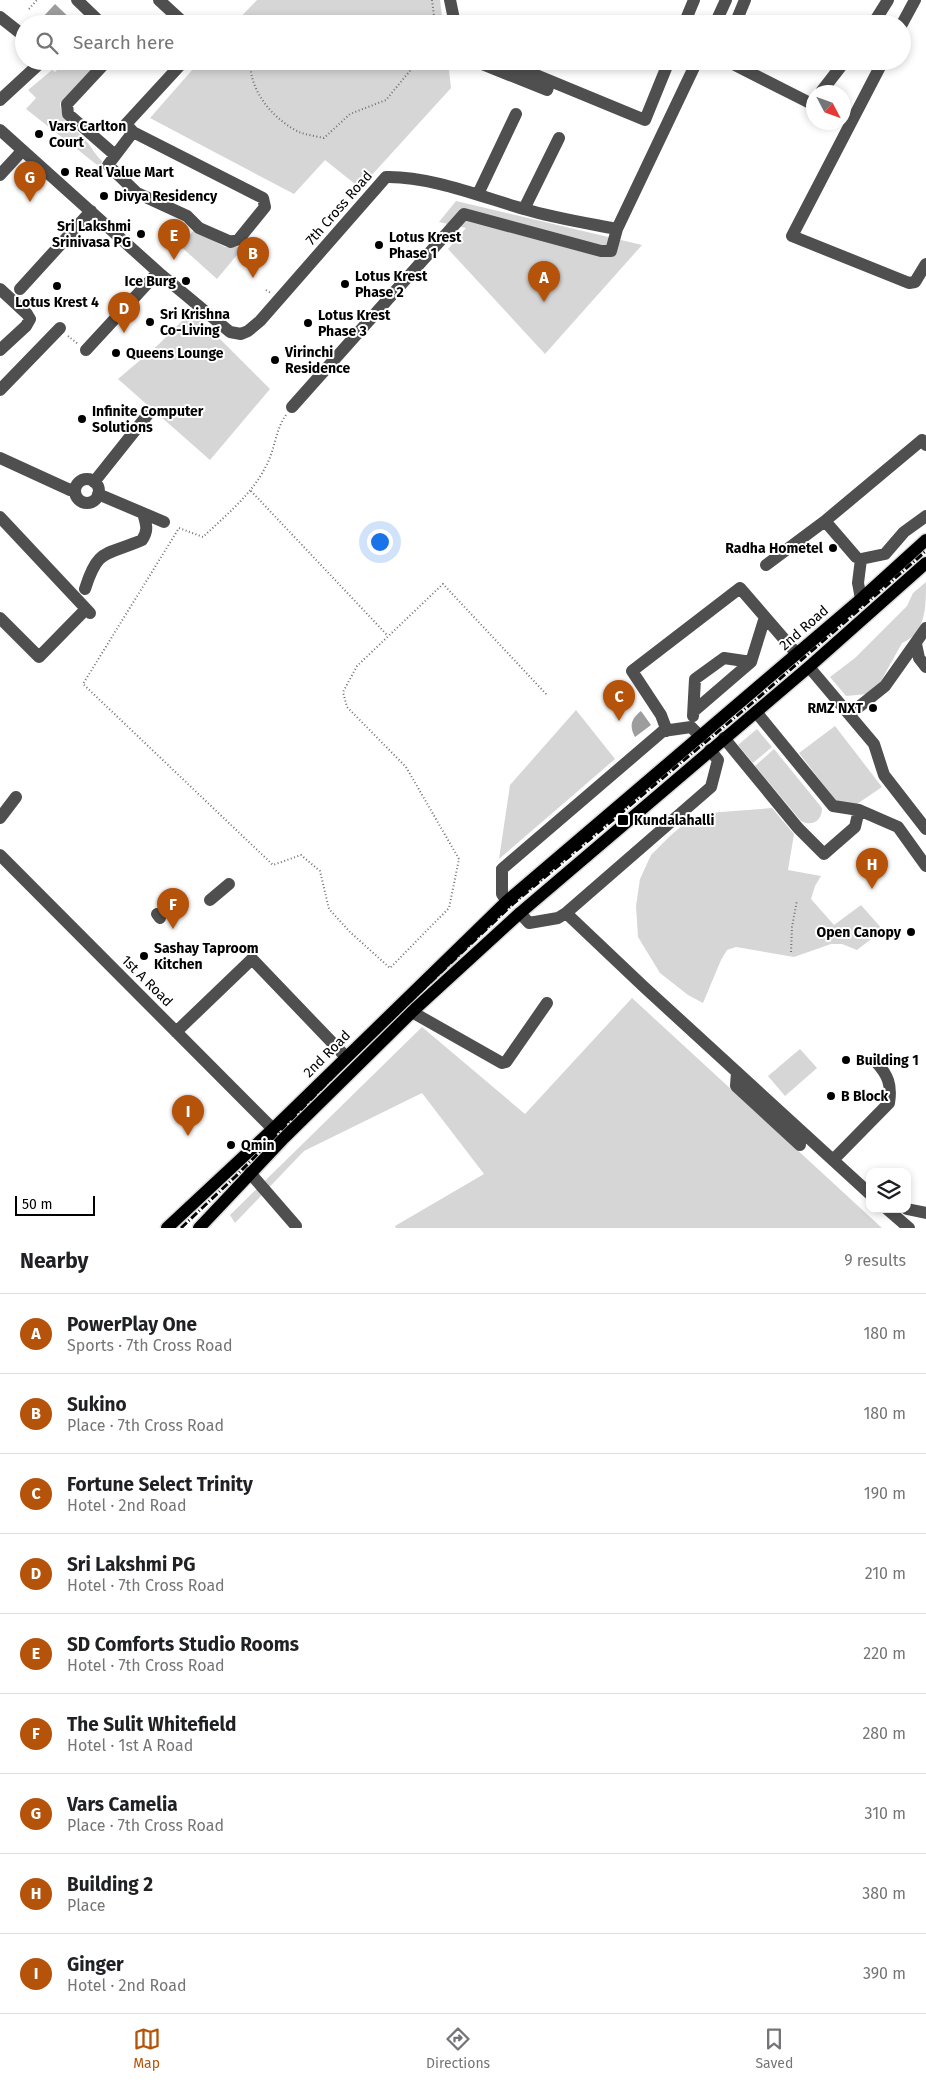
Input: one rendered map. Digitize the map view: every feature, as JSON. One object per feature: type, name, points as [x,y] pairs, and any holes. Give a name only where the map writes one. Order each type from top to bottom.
[{"type":"main road","name":"2nd Road","points":[[170,1227],[507,901],[701,737],[861,599],[926,540]]},
{"type":"main road","points":[[199,1228],[250,1173],[412,1012],[520,913],[724,738],[809,668],[926,563]]},
{"type":"main road","points":[[797,654],[809,668]]},
{"type":"street","points":[[77,0],[93,15]]},
{"type":"street","points":[[159,0],[175,15]]},
{"type":"street","points":[[450,0],[452,15]]},
{"type":"street","points":[[688,15],[694,0]]},
{"type":"street","points":[[719,15],[726,0]]},
{"type":"street","points":[[739,15],[745,0]]},
{"type":"street","points":[[879,15],[888,0]]},
{"type":"street","points":[[907,15],[915,0]]},
{"type":"street","points":[[0,17],[15,29]]},
{"type":"street","points":[[0,100],[32,70]]},
{"type":"street","points":[[99,70],[67,104],[68,114],[115,155]]},
{"type":"street","points":[[133,132],[108,165],[136,193],[187,216],[199,228],[231,242],[239,239],[265,207],[263,198],[133,132],[126,124],[176,70]]},
{"type":"street","points":[[497,70],[547,90],[550,81]]},
{"type":"street","points":[[524,70],[665,129]]},
{"type":"street","points":[[645,120],[665,70]]},
{"type":"street","points":[[292,407],[464,214],[601,251],[611,251],[617,229],[693,70]]},
{"type":"street","points":[[745,70],[806,101]]},
{"type":"street","points":[[826,85],[838,70]]},
{"type":"street","points":[[878,70],[792,236],[909,283],[916,282],[926,264]]},
{"type":"street","points":[[654,97],[676,106]]},
{"type":"street","points":[[478,194],[516,114]]},
{"type":"street","name":"7th Cross Road","points":[[0,130],[158,272],[230,332],[240,334],[248,331],[260,320],[386,177],[412,179],[478,194],[524,209],[617,229]]},
{"type":"street","points":[[524,209],[560,138]]},
{"type":"street","points":[[0,175],[22,151]]},
{"type":"street","points":[[20,289],[91,211]]},
{"type":"street","points":[[86,350],[158,272]]},
{"type":"street","points":[[0,289],[30,319],[26,326],[0,350]]},
{"type":"street","points":[[0,390],[60,328]]},
{"type":"street","points":[[149,413],[96,488],[93,501],[84,502],[77,498],[75,489],[80,481],[84,480],[96,488],[143,513],[164,522]]},
{"type":"street","points":[[766,565],[825,522],[922,440],[926,445]]},
{"type":"street","points":[[0,458],[70,490],[75,489]]},
{"type":"street","points":[[85,589],[89,574],[98,559],[104,554],[142,540],[148,529],[143,513]]},
{"type":"street","points":[[825,522],[856,557],[861,559],[885,554],[904,532],[926,516]]},
{"type":"street","points":[[0,517],[88,611],[39,657],[0,618]]},
{"type":"street","points":[[861,559],[858,583],[861,599]]},
{"type":"street","points":[[667,731],[661,715],[632,671],[740,588],[797,654]]},
{"type":"street","points":[[694,711],[751,662],[765,617]]},
{"type":"street","points":[[926,628],[919,658],[926,667]]},
{"type":"street","points":[[850,714],[885,686],[921,646]]},
{"type":"street","points":[[691,726],[694,711],[695,680],[724,658],[751,662]]},
{"type":"street","points":[[809,668],[874,744],[884,775],[926,830]]},
{"type":"street","points":[[756,712],[834,806],[859,810],[898,827],[926,866]]},
{"type":"street","points":[[507,901],[502,894],[502,869],[656,738],[667,731],[691,726]]},
{"type":"street","points":[[691,726],[701,737]]},
{"type":"street","points":[[724,738],[798,828],[824,854],[855,827],[859,810]]},
{"type":"street","points":[[520,913],[529,922],[558,918],[566,913],[712,787],[718,760],[710,750]]},
{"type":"street","points":[[0,818],[16,797]]},
{"type":"street","name":"1st A Road","points":[[0,855],[273,1129]]},
{"type":"street","points":[[210,900],[229,884]]},
{"type":"street","points":[[566,913],[866,1190]]},
{"type":"street","points":[[176,1032],[252,959],[346,1057]]},
{"type":"street","points":[[412,1012],[502,1063],[506,1062],[547,1002]]},
{"type":"street","points":[[833,1160],[889,1103],[891,1090],[887,1074],[876,1062]]},
{"type":"street","points":[[737,1072],[736,1086],[800,1145]]},
{"type":"street","points":[[250,1173],[296,1226]]},
{"type":"street","points":[[911,1210],[926,1213]]},
{"type":"street","points":[[893,1213],[909,1228]]},
{"type":"path","points":[[29,9],[37,0]]},
{"type":"path","points":[[432,0],[434,15]]},
{"type":"path","points":[[250,70],[250,75],[268,110],[298,131],[324,138],[350,114],[386,100],[411,70]]},
{"type":"path","points":[[60,328],[86,350]]},
{"type":"path","points":[[292,407],[282,422],[268,462],[250,491],[203,537],[178,528],[83,684],[273,865],[301,855],[320,871],[329,908],[350,932],[390,968],[449,908],[459,858],[406,767],[347,707],[343,692],[357,666],[443,584],[546,695]]},
{"type":"path","points":[[250,491],[388,636]]},
{"type":"path","points":[[791,952],[792,927],[797,900]]},
{"type":"shaded area","points":[[257,0],[440,0],[442,15],[243,15]]},
{"type":"shaded area","points":[[55,4],[67,15],[45,15]]},
{"type":"shaded area","points":[[52,70],[55,72],[57,70],[91,70],[60,103],[66,120],[83,137],[102,161],[101,168],[26,109],[36,98],[28,90]]},
{"type":"shaded area","points":[[192,70],[449,70],[451,88],[360,188],[325,160],[294,194],[150,118]]},
{"type":"shaded area","points":[[456,201],[642,245],[545,354],[448,249],[466,228],[439,222]]},
{"type":"shaded area","points":[[174,224],[189,236],[194,230],[225,247],[238,247],[243,240],[247,243],[217,279],[168,235]]},
{"type":"shaded area","points":[[192,311],[270,389],[210,460],[118,379],[158,345]]},
{"type":"shaded area","points":[[926,582],[925,610],[920,626],[910,639],[902,643],[876,690],[868,694],[846,696],[830,677],[855,658],[907,606],[913,593]]},
{"type":"shaded area","points":[[576,710],[615,759],[499,859],[510,785]]},
{"type":"shaded area","points":[[641,711],[651,725],[635,737],[632,723]]},
{"type":"shaded area","points":[[835,726],[882,787],[857,804],[836,801],[799,753]]},
{"type":"shaded area","points":[[757,729],[772,747],[753,763],[738,745]]},
{"type":"shaded area","points":[[774,749],[822,808],[822,813],[816,822],[805,823],[801,821],[755,766]]},
{"type":"shaded area","points":[[772,808],[794,834],[788,870],[821,876],[815,886],[811,899],[834,925],[861,905],[883,930],[857,950],[842,944],[831,944],[794,957],[736,947],[727,950],[703,1003],[688,995],[660,973],[638,937],[636,906],[640,879],[651,855],[685,823],[708,813]]},
{"type":"shaded area","points":[[632,998],[882,1228],[396,1228],[395,1226],[484,1174],[422,1093],[304,1151],[235,1223],[230,1215],[422,1027],[525,1114]]},
{"type":"shaded area","points":[[800,1049],[817,1068],[785,1096],[768,1076]]},
{"type":"railway","points":[[181,1228],[236,1176],[366,1043],[514,903],[758,698],[926,551]]},
{"type":"railway","points":[[348,1072],[519,909],[789,681]]},
{"type":"place","name":"Vars Carlton Court","points":[[39,134]]},
{"type":"place","name":"Real Value Mart","points":[[65,172]]},
{"type":"place","name":"Divya Residency","points":[[104,196]]},
{"type":"place","name":"Vars Camelia","points":[[30,202]]},
{"type":"place","name":"Sri Lakshmi Srinivasa PG","points":[[141,234]]},
{"type":"place","name":"Lotus Krest Phase 1","points":[[379,245]]},
{"type":"place","name":"SD Comforts Studio Rooms","points":[[174,260]]},
{"type":"place","name":"Sukino","points":[[253,278]]},
{"type":"place","name":"Ice Burg","points":[[186,281]]},
{"type":"place","name":"Lotus Krest Phase 2","points":[[345,284]]},
{"type":"place","name":"Lotus Krest 4","points":[[57,286]]},
{"type":"place","name":"PowerPlay One","points":[[544,302]]},
{"type":"place","name":"Sri Krishna Co-Living","points":[[150,322]]},
{"type":"place","name":"Lotus Krest Phase 3","points":[[308,323]]},
{"type":"place","name":"Sri Lakshmi PG","points":[[124,333]]},
{"type":"place","name":"Queens Lounge","points":[[116,353]]},
{"type":"place","name":"Virinchi Residence","points":[[275,360]]},
{"type":"place","name":"Infinite Computer Solutions","points":[[82,419]]},
{"type":"place","name":"Radha Hometel","points":[[833,548]]},
{"type":"place","name":"RMZ NXT","points":[[873,708]]},
{"type":"place","name":"Fortune Select Trinity","points":[[619,721]]},
{"type":"place","name":"Kundalahalli","points":[[623,820]]},
{"type":"place","name":"Building 2","points":[[872,889]]},
{"type":"place","name":"The Sulit Whitefield","points":[[173,929]]},
{"type":"place","name":"Open Canopy","points":[[911,932]]},
{"type":"place","name":"Sashay Taproom Kitchen","points":[[144,956]]},
{"type":"place","name":"Building 1","points":[[846,1060]]},
{"type":"place","name":"B Block","points":[[831,1096]]},
{"type":"place","name":"Ginger","points":[[188,1136]]},
{"type":"place","name":"Qmin","points":[[231,1145]]}]
